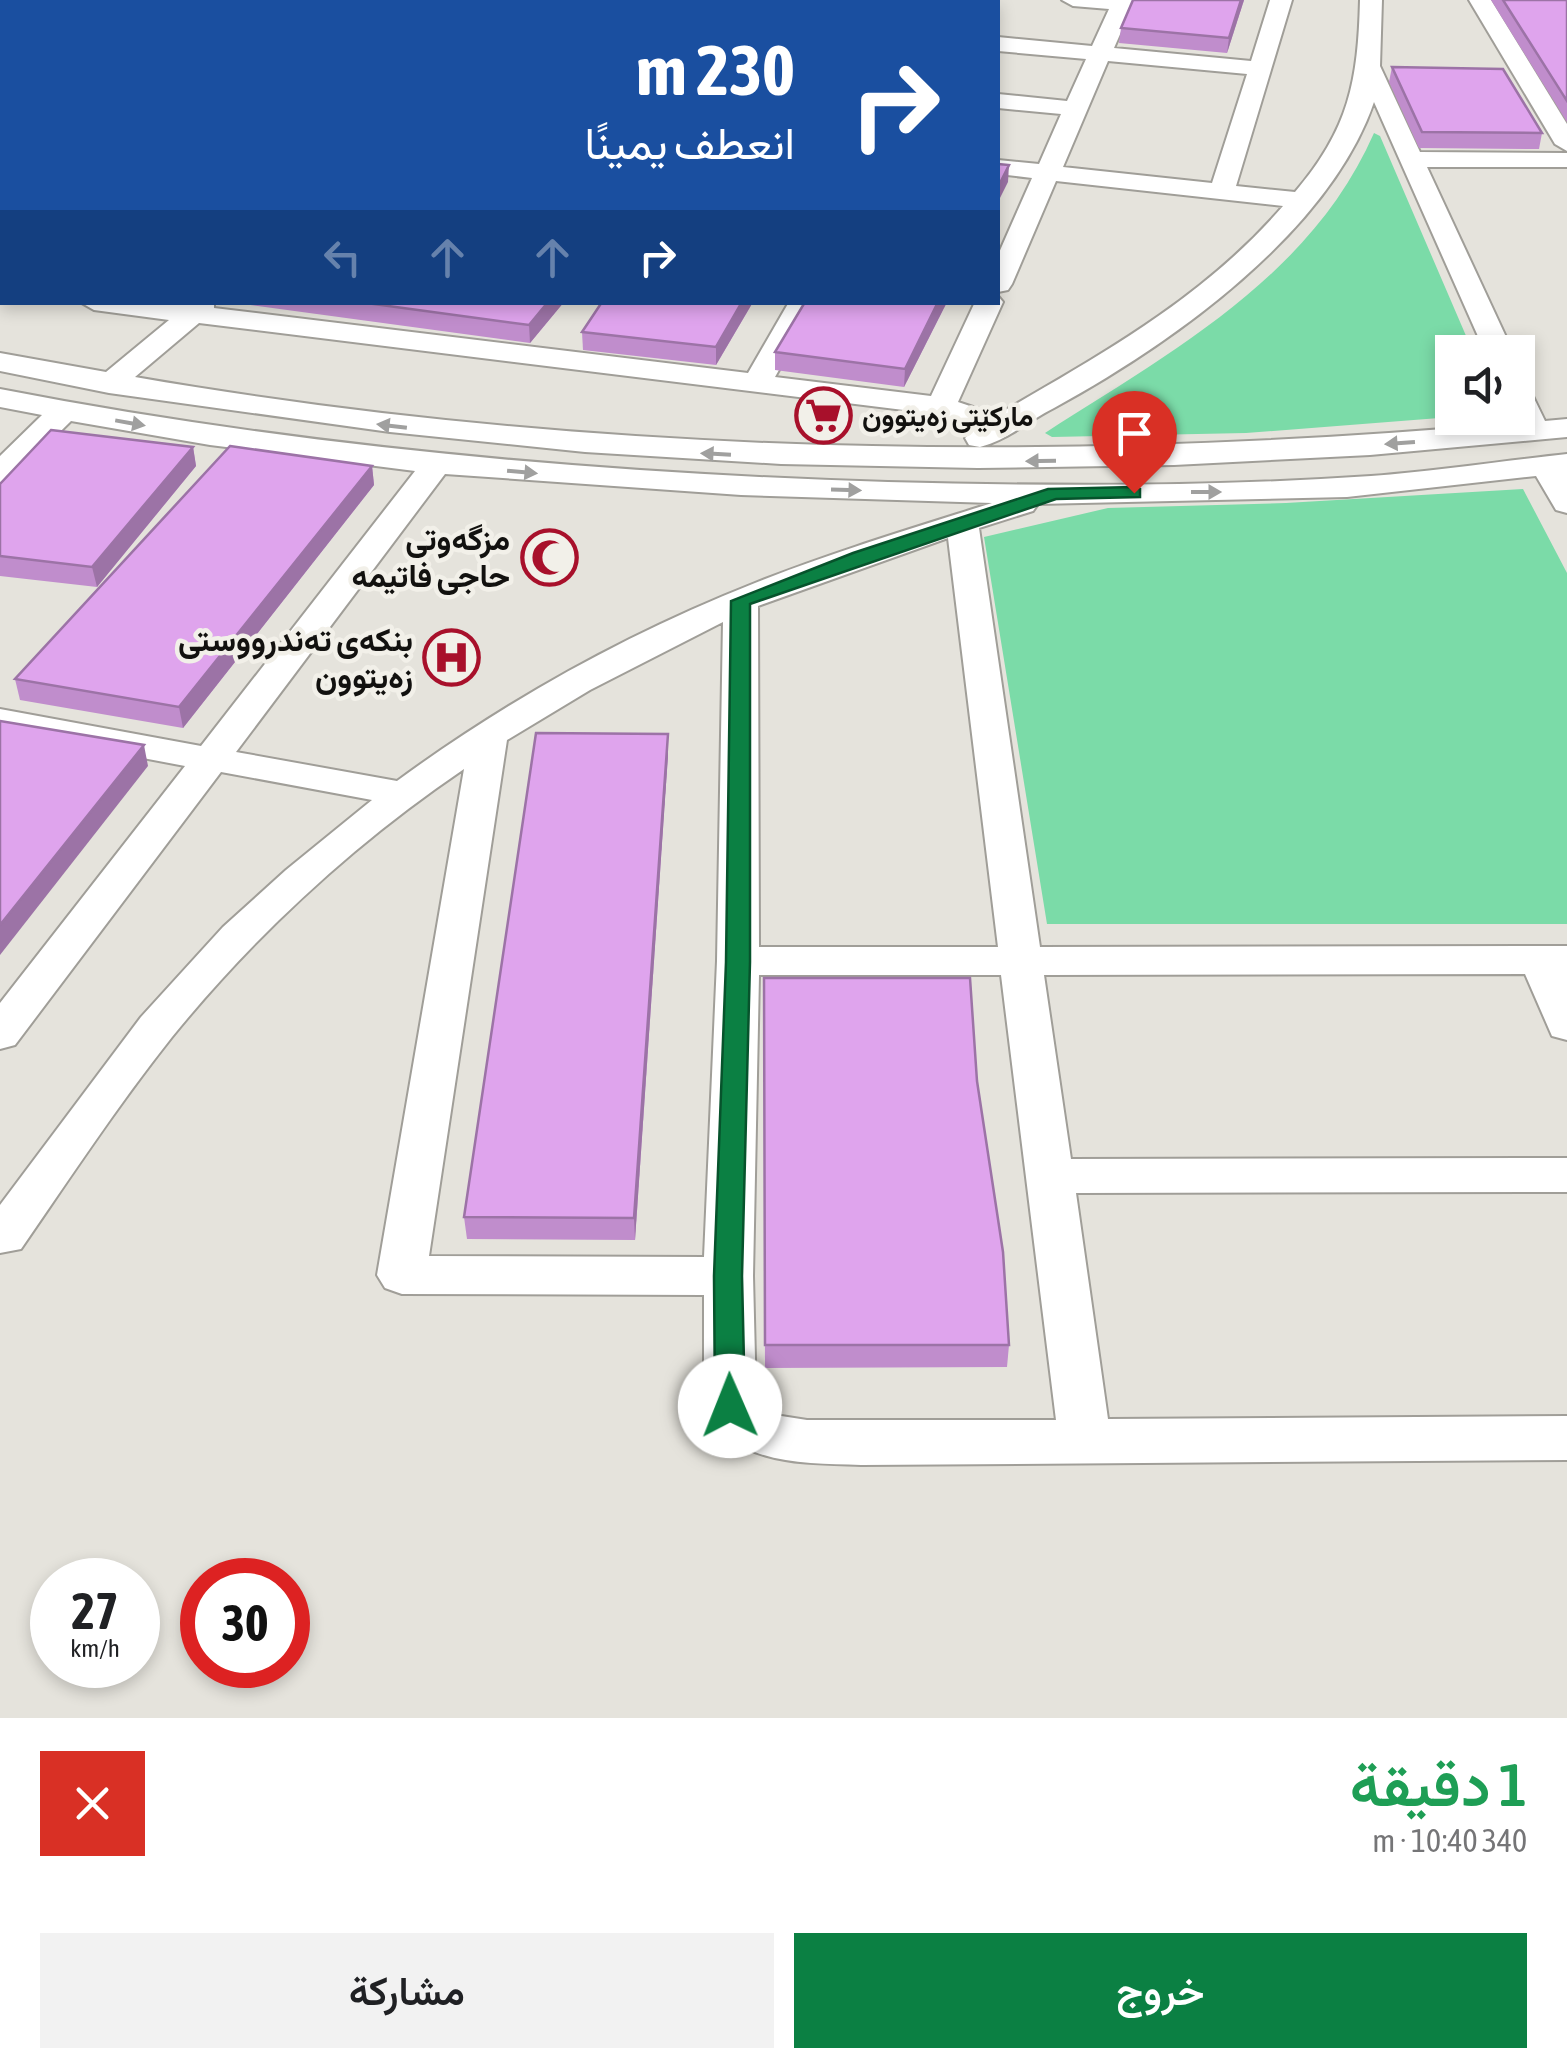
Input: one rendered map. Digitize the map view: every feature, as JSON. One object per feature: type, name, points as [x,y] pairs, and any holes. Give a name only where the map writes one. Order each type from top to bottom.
[{"type":"street","points":[[1000,280],[1123,2],[1073,0]]},
{"type":"street","points":[[1222,190],[1281,0]]},
{"type":"street","points":[[948,460],[1108,365],[1171,321],[1268,238],[1302,201],[1358,113],[1370,68],[1372,0]]},
{"type":"street","points":[[1480,0],[1567,144]]},
{"type":"street","points":[[1000,44],[1262,69]]},
{"type":"street","points":[[1370,68],[1391,122],[1491,335]]},
{"type":"street","points":[[1000,101],[1078,109]]},
{"type":"street","points":[[1411,159],[1567,160]]},
{"type":"street","points":[[1000,167],[1302,201]]},
{"type":"street","points":[[139,305],[199,309],[563,362],[940,406],[1000,426]]},
{"type":"street","points":[[756,386],[801,305]]},
{"type":"street","points":[[940,406],[988,305]]},
{"type":"street","points":[[109,384],[199,309]]},
{"type":"street","points":[[563,362],[585,332]]},
{"type":"street","points":[[0,362],[109,384],[361,422],[592,446],[741,455],[948,460],[1232,456],[1489,435]]},
{"type":"street","points":[[0,398],[240,441],[436,466],[722,486],[1054,493],[1351,487],[1557,464],[1567,503]]},
{"type":"street","points":[[0,473],[64,412]]},
{"type":"street","points":[[1535,431],[1567,428]]},
{"type":"street","points":[[213,470],[240,441]]},
{"type":"street","points":[[1330,449],[1351,487]]},
{"type":"street","points":[[0,1034],[436,466]]},
{"type":"street","points":[[4,1236],[110,1086],[180,1000],[262,913],[402,794],[557,692],[740,601],[1054,493]]},
{"type":"street","points":[[962,524],[1085,1440]]},
{"type":"street","points":[[740,601],[738,962],[728,1276],[730,1406],[738,1420],[753,1430],[788,1439],[861,1444],[1567,1438]]},
{"type":"street","points":[[4,704],[210,759],[402,794]]},
{"type":"street","points":[[489,734],[402,1275],[728,1276]]},
{"type":"street","points":[[738,962],[1554,960],[1567,1026]]},
{"type":"street","points":[[1049,1176],[1567,1175]]},
{"type":"green space","points":[[1374,133],[1380,136],[1466,335],[1435,335],[1435,418],[1246,433],[1052,437],[1045,433],[1233,307],[1314,229],[1347,184]]},
{"type":"green space","points":[[1523,489],[1567,573],[1567,924],[1047,924],[984,537],[1108,508],[1286,503]]},
{"type":"building","points":[[1133,0],[1241,0],[1229,38],[1121,28]]},
{"type":"building","points":[[1503,0],[1567,0],[1567,101]]},
{"type":"building","points":[[1392,67],[1503,69],[1542,133],[1422,132]]},
{"type":"building","points":[[1000,164],[1009,165],[1000,183]]},
{"type":"building","points":[[381,305],[546,305],[529,325]]},
{"type":"building","points":[[600,305],[740,305],[716,347],[582,332]]},
{"type":"building","points":[[803,305],[937,305],[905,369],[775,352]]},
{"type":"building","points":[[51,430],[193,447],[92,567],[0,556],[0,484]]},
{"type":"building","points":[[230,446],[372,466],[179,707],[15,679]]},
{"type":"building","points":[[0,721],[144,745],[0,925]]},
{"type":"building","points":[[536,733],[668,734],[634,1218],[464,1217]]},
{"type":"building","points":[[764,978],[970,978],[977,1081],[1003,1252],[1009,1345],[765,1345]]},
{"type":"place","name":"مارکێتی زەیتوون","points":[[823,416]]},
{"type":"place","name":"مزگەوتی حاجی فاتیمە","points":[[549,557]]},
{"type":"place","name":"بنکەی تەندرووستی زەیتوون","points":[[452,658]]},
{"type":"route","points":[[730,1406],[728,1276],[738,962],[740,601],[1054,493],[1134,493]]}]
